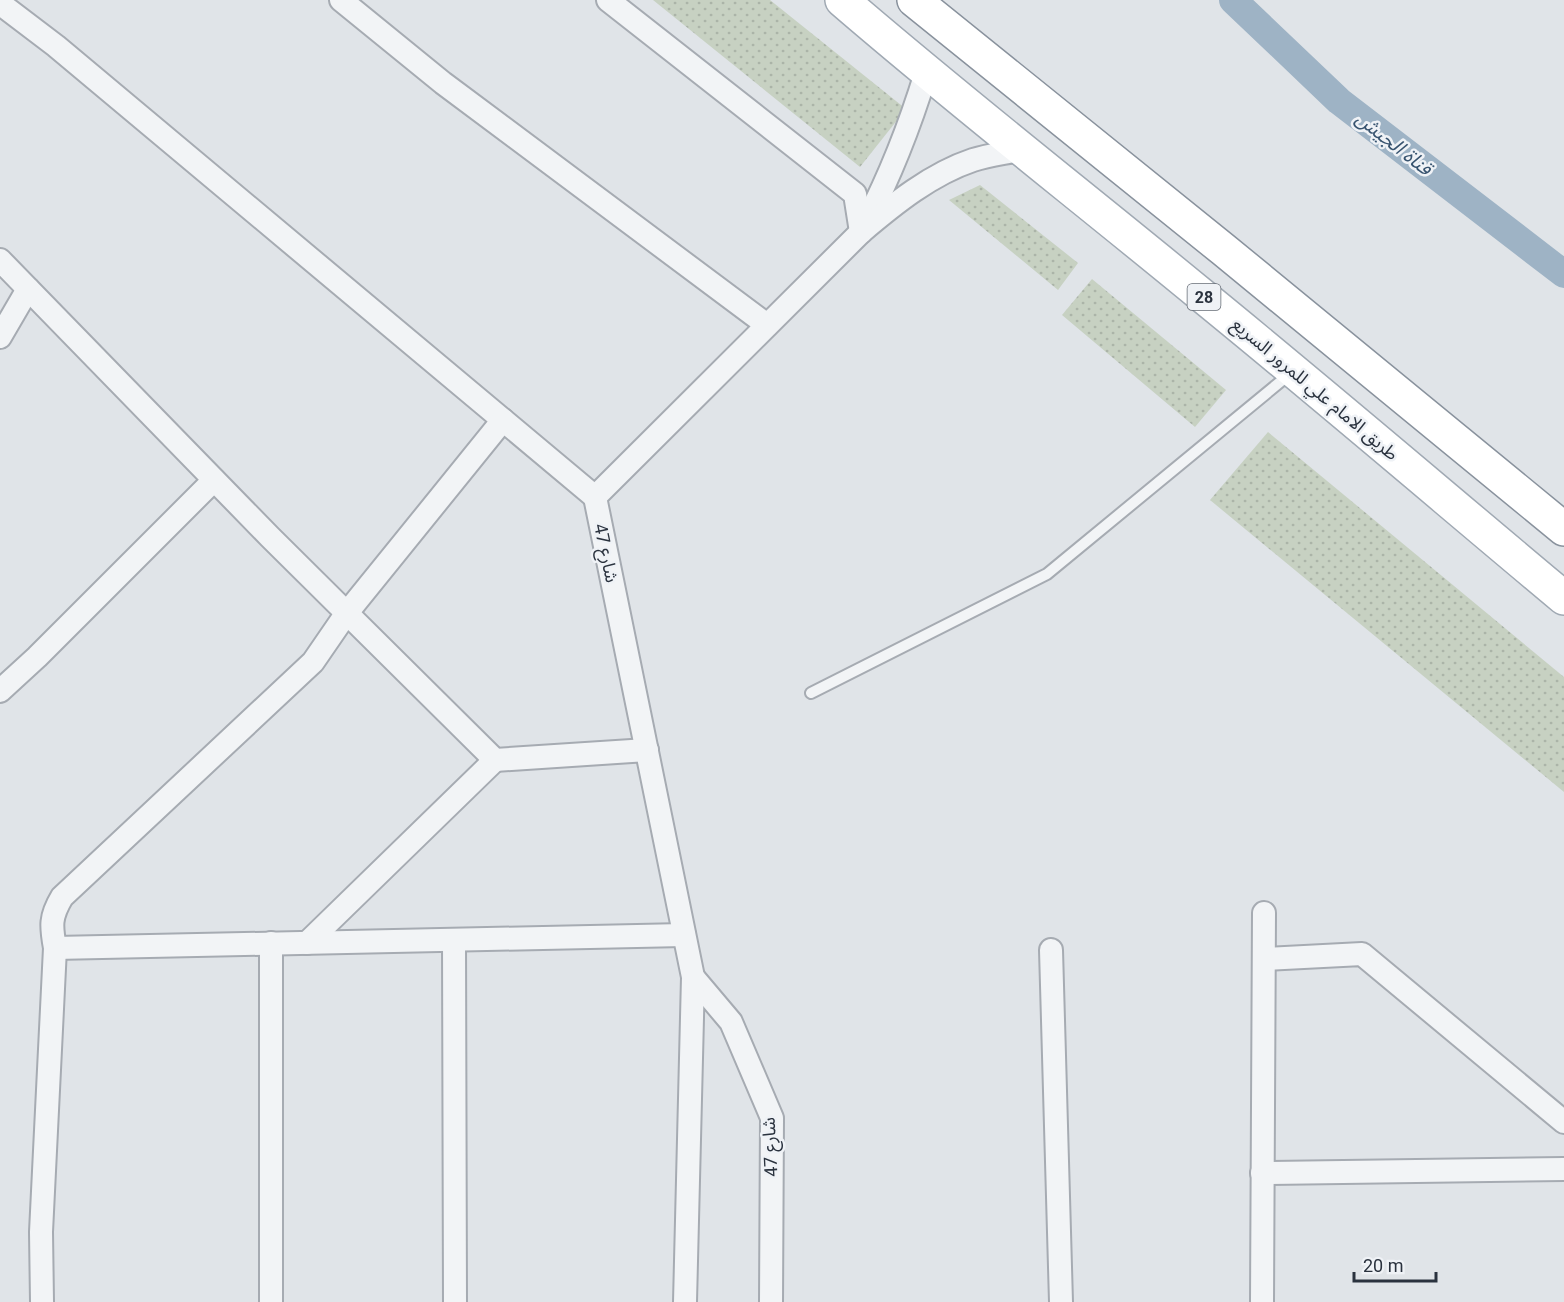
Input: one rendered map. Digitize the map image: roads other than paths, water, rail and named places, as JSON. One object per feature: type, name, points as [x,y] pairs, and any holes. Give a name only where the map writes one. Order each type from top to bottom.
[{"type":"main road","name":"طريق الامام علي للمرور السريع","points":[[842,0],[926,73],[1023,149],[1294,371],[1564,598]]},
{"type":"main road","points":[[914,0],[1215,242],[1564,529]]},
{"type":"street","points":[[340,0],[443,83],[767,325]]},
{"type":"street","points":[[608,0],[855,194],[861,232]]},
{"type":"street","points":[[6,10],[56,46],[595,497],[861,232],[913,191],[942,175],[972,161],[1023,149]]},
{"type":"street","points":[[861,232],[896,160],[926,73]]},
{"type":"street","points":[[0,260],[346,614],[495,760]]},
{"type":"street","points":[[0,337],[28,289]]},
{"type":"street","points":[[42,1302],[41,1232],[55,948],[51,927],[54,910],[62,897],[313,662],[346,614],[503,420]]},
{"type":"street","points":[[0,691],[214,480]]},
{"type":"street","name":"شارع 47","points":[[595,497],[693,976],[685,1302]]},
{"type":"street","points":[[308,943],[495,760],[647,750]]},
{"type":"street","points":[[1262,1302],[1264,913]]},
{"type":"street","points":[[55,948],[684,935]]},
{"type":"street","points":[[454,940],[455,1302]]},
{"type":"street","points":[[271,943],[271,1302]]},
{"type":"street","points":[[1051,950],[1061,1302]]},
{"type":"street","points":[[1264,959],[1362,954],[1564,1122]]},
{"type":"street","name":"شارع 47","points":[[693,976],[731,1022],[772,1118],[771,1302]]},
{"type":"street","points":[[1262,1173],[1564,1169]]},
{"type":"lane","points":[[811,693],[1047,574],[1294,371]]},
{"type":"waterway","name":"قناة الجيش","points":[[1233,0],[1339,101],[1564,274]]}]
